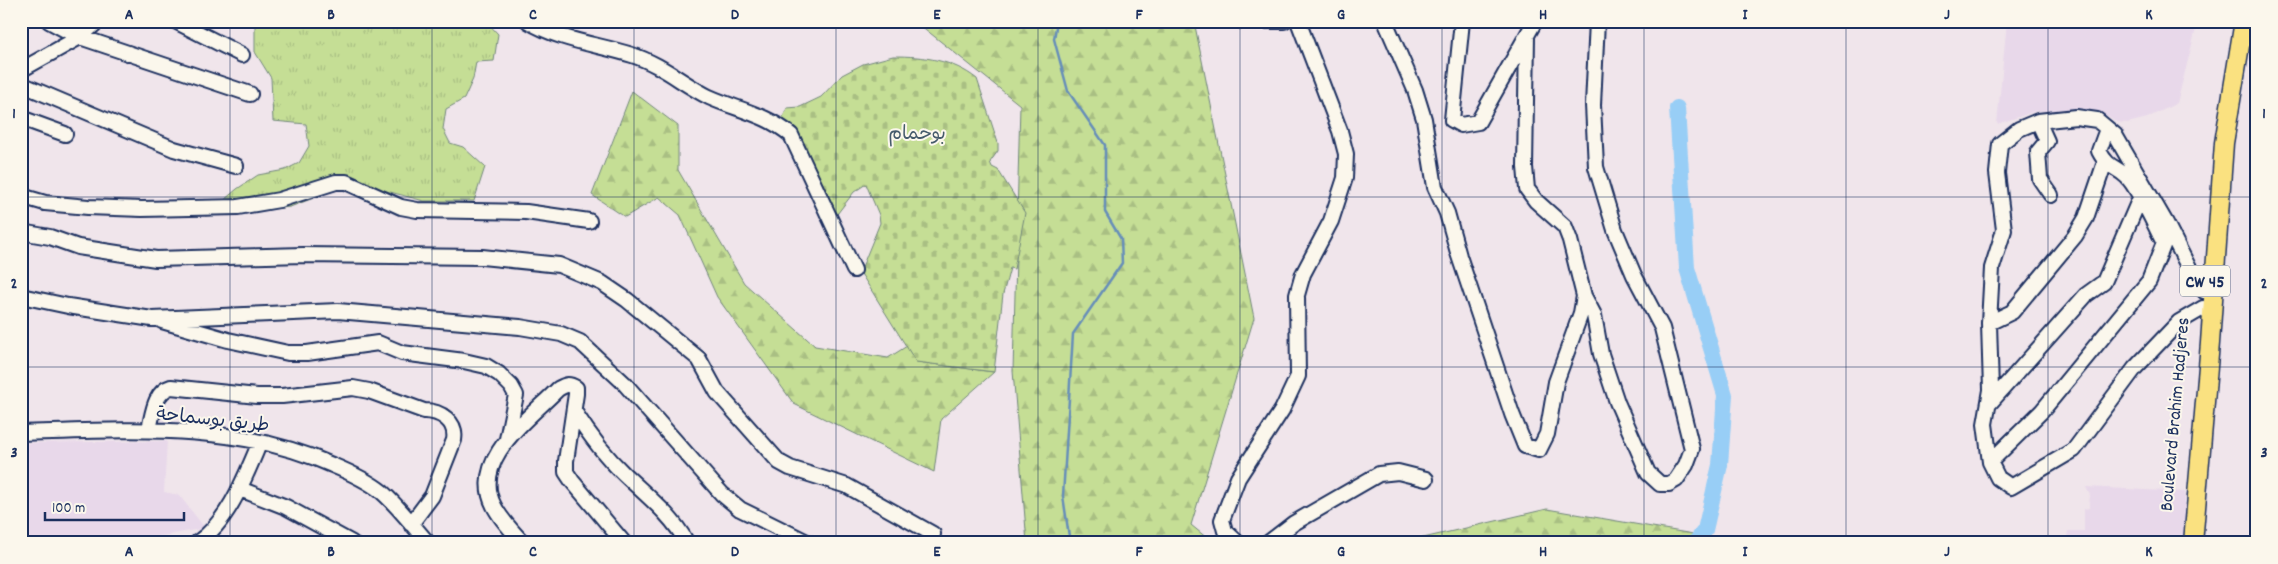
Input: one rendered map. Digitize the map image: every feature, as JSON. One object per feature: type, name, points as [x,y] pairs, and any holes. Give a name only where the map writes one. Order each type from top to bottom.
[{"type":"main road","name":"Boulevard Brahim Hadjeres","points":[[2183,543],[2215,140],[2234,21]]},
{"type":"main road","points":[[2193,543],[2202,299],[2224,143],[2244,21]]},
{"type":"street","points":[[49,21],[80,37],[250,94]]},
{"type":"street","points":[[67,21],[80,37]]},
{"type":"street","points":[[21,70],[80,37],[98,21]]},
{"type":"street","points":[[175,21],[242,55]]},
{"type":"street","points":[[528,21],[574,41],[632,55],[655,64],[709,96],[779,125],[791,135],[854,270]]},
{"type":"street","points":[[1242,21],[1284,21]]},
{"type":"street","points":[[1238,543],[1225,531],[1222,520],[1238,478],[1282,410],[1298,376],[1297,295],[1303,274],[1331,221],[1345,178],[1346,154],[1340,131],[1298,21]]},
{"type":"street","points":[[1385,21],[1394,36],[1416,90],[1424,119],[1435,187],[1447,213],[1459,256],[1509,406],[1525,446],[1539,450],[1547,434],[1556,382],[1581,313],[1584,296]]},
{"type":"street","points":[[1462,21],[1452,120],[1461,125],[1478,122],[1535,21]]},
{"type":"street","points":[[1527,36],[1525,167],[1527,189],[1536,201],[1565,228],[1570,240],[1584,296],[1594,315],[1601,354],[1638,454],[1648,473],[1660,484],[1669,484],[1676,480],[1686,465],[1692,449],[1662,328],[1634,275],[1614,230],[1596,167],[1593,105],[1597,21]]},
{"type":"street","points":[[21,84],[174,149],[236,166]]},
{"type":"street","points":[[2076,117],[2096,120],[2107,129],[2115,135],[2202,299],[2135,368],[2074,450],[2012,487],[1998,478],[1990,462],[1985,424],[1991,390],[1989,323],[1992,268],[2004,230],[1997,173],[2000,144],[2019,129],[2038,121],[2076,117]]},
{"type":"street","points":[[21,118],[64,134]]},
{"type":"street","points":[[2038,121],[2048,141],[2038,152],[2040,179],[2051,195]]},
{"type":"street","points":[[1990,462],[2042,411],[2150,281],[2164,243],[2127,177],[2105,162],[2099,151],[2107,129]]},
{"type":"street","points":[[1989,323],[2012,312],[2075,236],[2086,218],[2105,162]]},
{"type":"street","points":[[21,196],[45,203],[88,208],[238,207],[279,200],[336,182],[346,182],[387,202],[417,210],[452,212],[510,211],[550,214],[590,221]]},
{"type":"street","points":[[1987,406],[2086,294],[2104,282],[2140,198]]},
{"type":"street","points":[[21,232],[50,237],[78,247],[156,258],[303,255],[482,257],[559,265],[602,282],[628,300],[699,359],[717,392],[779,462],[790,468],[846,486],[933,534]]},
{"type":"street","points":[[21,296],[87,310],[152,318],[228,340],[288,353],[307,353],[378,343],[402,353],[464,361],[486,366],[499,374],[511,386],[516,395],[506,439],[489,478],[489,493],[494,507],[523,543]]},
{"type":"street","points":[[152,318],[338,311],[520,327],[561,334],[580,342],[600,359],[722,494],[740,509],[809,543]]},
{"type":"street","points":[[506,439],[565,384],[571,384],[576,388],[566,472],[624,543]]},
{"type":"street","points":[[149,430],[159,395],[164,389],[171,387],[257,396],[282,396],[353,388],[369,390],[424,411],[434,411],[443,415],[452,424],[455,432],[454,440],[432,496],[411,524]]},
{"type":"street","points":[[574,411],[596,442],[623,473],[668,516],[687,543]]},
{"type":"street","name":"طريق بوسماحة","points":[[21,433],[149,430],[242,437],[273,443],[312,456],[352,474],[381,492],[428,543]]},
{"type":"street","points":[[196,543],[211,533],[240,489],[260,442]]},
{"type":"street","points":[[1268,543],[1294,523],[1379,474],[1398,472],[1426,479]]},
{"type":"street","points":[[240,489],[286,507],[352,543]]},
{"type":"shaded area","points":[[2007,21],[2198,21],[2177,103],[2147,118],[2127,123],[2117,122],[2108,116],[2036,111],[1997,124]]},
{"type":"shaded area","points":[[167,441],[164,492],[179,495],[205,528],[147,539],[147,543],[21,543],[21,443]]},
{"type":"shaded area","points":[[2086,487],[2185,492],[2185,543],[2066,543],[2068,531],[2084,531],[2084,509],[2089,508],[2090,495]]},
{"type":"green space","points":[[255,21],[486,21],[498,34],[494,61],[476,62],[473,79],[464,99],[446,109],[443,129],[450,143],[463,147],[485,167],[474,201],[424,201],[379,189],[352,188],[332,191],[290,207],[205,216],[237,189],[258,175],[285,170],[299,163],[309,146],[306,124],[273,121],[271,78],[255,52]]},
{"type":"green space","points":[[915,21],[1194,21],[1254,318],[1191,525],[1213,543],[1027,543],[1013,371],[1020,105]]},
{"type":"green space","name":"بوحمام","points":[[893,56],[938,60],[958,67],[977,79],[998,143],[998,151],[990,162],[992,167],[998,170],[1025,213],[1014,269],[1010,268],[1003,294],[994,372],[916,362],[860,272],[880,223],[879,215],[866,184],[854,192],[834,218],[783,121],[787,108],[800,107],[821,97],[842,75],[863,64]]},
{"type":"green space","points":[[632,91],[678,126],[678,170],[744,283],[815,346],[888,358],[907,346],[917,362],[994,372],[941,419],[934,472],[794,404],[717,297],[680,215],[659,197],[625,217],[592,195]]},
{"type":"green space","points":[[1547,509],[1734,541],[1734,543],[1402,543]]},
{"type":"waterway","points":[[1057,21],[1054,39],[1068,91],[1105,145],[1105,212],[1121,239],[1122,263],[1073,334],[1063,496],[1070,543]]},
{"type":"waterway","points":[[1677,108],[1687,268],[1725,395],[1720,465],[1705,530],[1695,543]]}]
